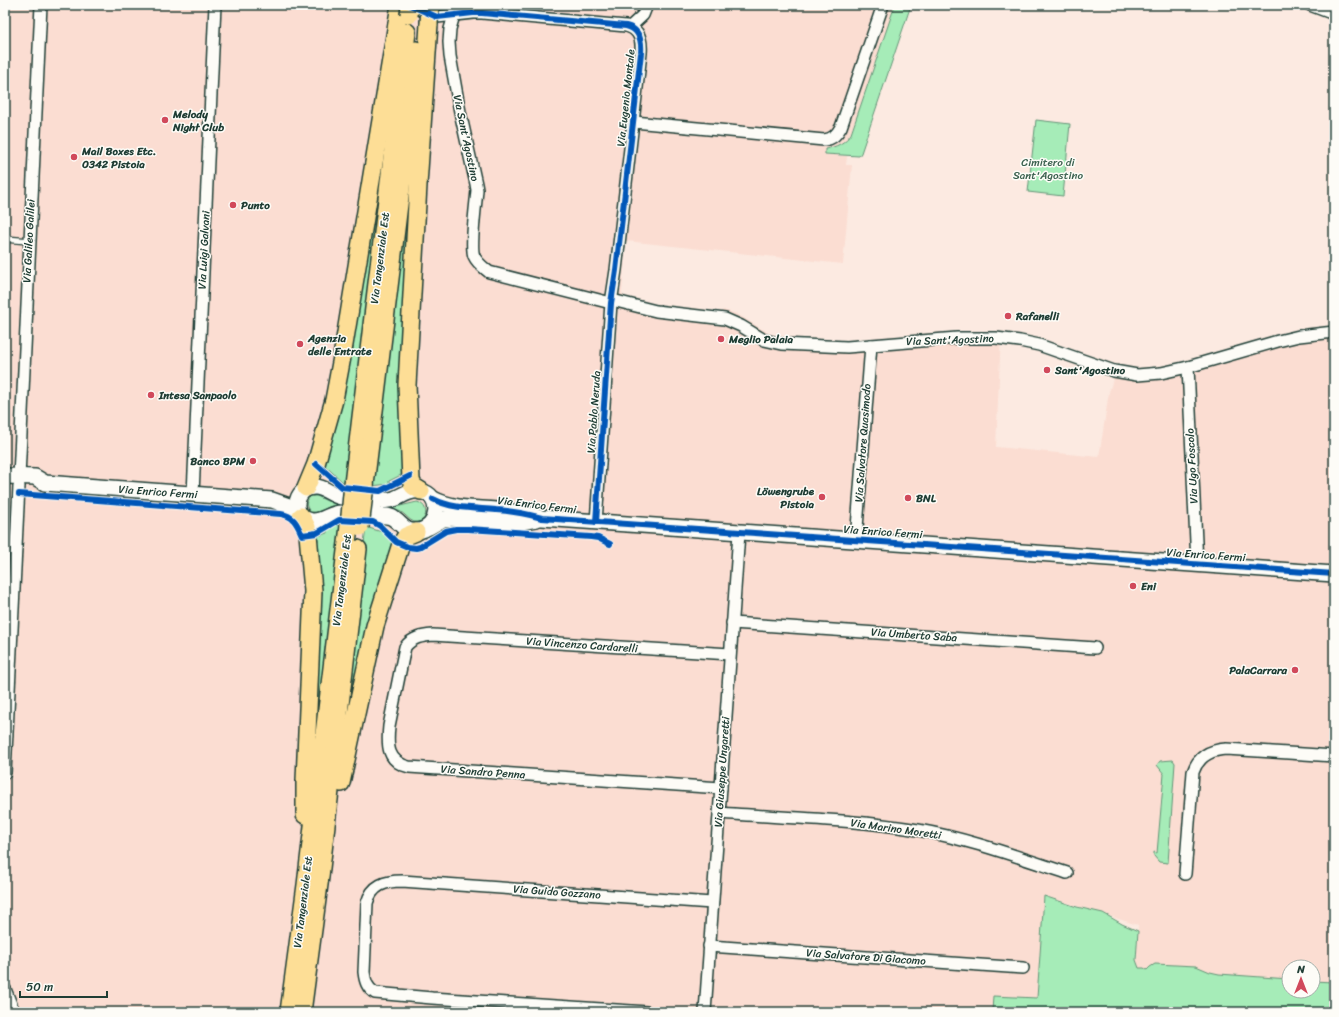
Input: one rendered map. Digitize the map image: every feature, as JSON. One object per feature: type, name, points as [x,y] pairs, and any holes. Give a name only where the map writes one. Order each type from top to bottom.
[{"type":"main road","points":[[412,11],[430,5]]},
{"type":"main road","points":[[304,490],[316,464],[334,400],[412,11]]},
{"type":"main road","points":[[412,11],[418,184],[407,385],[411,480],[414,486],[427,495]]},
{"type":"main road","name":"Via Tangenziale Est","points":[[289,1012],[301,967],[359,516],[359,484],[412,11]]},
{"type":"main road","points":[[301,516],[307,527],[313,591],[304,780],[313,881]]},
{"type":"main road","points":[[313,881],[379,611],[401,544],[406,536],[422,529]]},
{"type":"main road","name":"Via Tangenziale Est","points":[[301,967],[302,1012]]},
{"type":"street","name":"Via Galileo Galilei","points":[[5,773],[12,481],[29,241],[41,5]]},
{"type":"street","name":"Via Luigi Galvani","points":[[193,494],[215,5]]},
{"type":"street","points":[[412,11],[437,17],[455,10],[473,13],[630,27],[643,15],[647,5]]},
{"type":"street","name":"Via Eugenio Montale","points":[[634,122],[824,140],[832,138],[841,127],[883,5]]},
{"type":"street","points":[[1310,5],[1334,14]]},
{"type":"street","name":"Via Sant'Agostino","points":[[455,10],[449,36],[450,56],[460,112],[477,190],[473,248],[474,258],[489,272],[611,302],[656,311],[725,319],[741,326],[764,340],[782,344],[848,347],[950,338],[996,338],[1039,345],[1114,371],[1148,375],[1188,367],[1299,336],[1334,332]]},
{"type":"street","name":"Via Eugenio Montale","points":[[611,302],[642,46],[639,35],[630,27]]},
{"type":"street","name":"Via Pablo Neruda","points":[[596,522],[611,302]]},
{"type":"street","name":"Via Salvatore Quasimodo","points":[[856,541],[871,345]]},
{"type":"street","name":"Via Ugo Foscolo","points":[[1188,367],[1197,564]]},
{"type":"street","name":"Via Enrico Fermi","points":[[12,481],[35,478],[45,483],[272,500],[291,497],[309,487],[320,487],[341,497]]},
{"type":"street","points":[[301,516],[297,508],[297,503],[304,490]]},
{"type":"street","name":"Via Enrico Fermi","points":[[359,516],[386,501],[412,491],[427,495],[442,504],[516,512],[542,518],[1334,574]]},
{"type":"street","points":[[422,529],[432,523],[436,513],[427,495]]},
{"type":"street","name":"Via Enrico Fermi","points":[[272,500],[289,506],[301,516],[313,522],[319,521],[336,513],[392,518],[404,529],[422,529],[443,519],[454,518],[515,523],[542,518]]},
{"type":"street","name":"Via Giuseppe Ungaretti","points":[[704,1012],[739,533]]},
{"type":"street","name":"Via Umberto Saba","points":[[732,623],[1095,648]]},
{"type":"street","name":"Via Vincenzo Cardarelli","points":[[433,635],[730,654]]},
{"type":"street","name":"Via Sandro Penna","points":[[433,635],[413,639],[405,647],[388,737],[390,753],[401,765],[409,767],[721,788]]},
{"type":"street","points":[[1185,874],[1192,779],[1195,767],[1202,757],[1212,751],[1226,749],[1334,756]]},
{"type":"street","name":"Via Marino Moretti","points":[[719,813],[863,824],[918,830],[960,839],[1067,873]]},
{"type":"street","name":"Via Guido Gozzano","points":[[647,1012],[375,993],[368,987],[365,978],[367,903],[369,895],[379,886],[392,881],[402,881],[712,903]]},
{"type":"street","name":"Via Salvatore Di Giacomo","points":[[709,946],[1023,968]]},
{"type":"street","points":[[5,989],[14,1012]]},
{"type":"lane","points":[[5,239],[29,241]]},
{"type":"shaded area","points":[[5,5],[895,5],[851,134],[840,145],[825,149],[825,154],[847,156],[846,165],[852,165],[843,264],[626,241],[622,293],[625,299],[686,310],[720,312],[724,310],[737,314],[770,334],[826,342],[971,331],[1001,334],[996,447],[1099,457],[1109,392],[1117,367],[1145,369],[1162,368],[1334,327],[1334,983],[1321,982],[1321,959],[1281,959],[1281,979],[1136,970],[1138,925],[1044,896],[1037,998],[993,996],[992,1012],[5,1012]]},
{"type":"green space","points":[[895,5],[911,5],[861,153],[859,156],[825,154],[825,149],[840,144],[851,134]]},
{"type":"green space","points":[[394,78],[345,483],[344,483],[322,463]]},
{"type":"green space","points":[[418,83],[405,473],[389,481],[389,484],[371,486]]},
{"type":"green space","name":"Cimitero di Sant'Agostino","points":[[1036,120],[1070,124],[1063,196],[1028,192]]},
{"type":"green space","points":[[311,496],[317,496],[327,501],[346,505],[331,506],[318,512],[311,512],[306,504]]},
{"type":"green space","points":[[417,502],[424,507],[426,512],[423,520],[419,522],[411,520],[399,511],[382,507],[400,506]]},
{"type":"green space","points":[[341,525],[314,764],[313,538],[327,533],[328,527]]},
{"type":"green space","points":[[366,527],[385,533],[395,544],[337,771]]},
{"type":"green space","points":[[1173,760],[1175,763],[1168,863],[1159,862],[1154,856],[1154,852],[1157,853],[1164,774],[1157,765],[1160,761]]},
{"type":"green space","points":[[1044,896],[1077,907],[1103,913],[1138,931],[1136,960],[1139,968],[1144,968],[1147,970],[1155,964],[1196,966],[1219,974],[1281,978],[1281,999],[1321,999],[1321,981],[1333,982],[1334,1012],[992,1012],[993,996],[1037,998]]},
{"type":"cycle path","points":[[410,5],[437,17],[482,13],[626,26],[634,30],[639,36],[641,53],[611,303],[596,522]]},
{"type":"cycle path","points":[[316,464],[342,487],[380,491],[410,476]]},
{"type":"cycle path","points":[[19,494],[281,514],[292,519],[297,524],[302,535],[317,533],[339,520],[373,522],[380,526],[396,542],[408,547],[416,548],[446,531],[456,529],[591,537],[598,538],[610,544]]},
{"type":"cycle path","points":[[433,499],[448,505],[508,511],[542,518],[1334,574]]},
{"type":"place","name":"Melody Night Club","points":[[165,120]]},
{"type":"place","name":"Mail Boxes Etc. 0342 Pistoia","points":[[74,157]]},
{"type":"place","name":"Punto","points":[[233,205]]},
{"type":"place","name":"Rafanelli","points":[[1008,316]]},
{"type":"place","name":"Meglio Palaia","points":[[721,339]]},
{"type":"place","name":"Agenzia delle Entrate","points":[[300,344]]},
{"type":"place","name":"Sant'Agostino","points":[[1047,370]]},
{"type":"place","name":"Intesa Sanpaolo","points":[[151,395]]},
{"type":"place","name":"Banco BPM","points":[[253,461]]},
{"type":"place","name":"Löwengrube Pistoia","points":[[822,497]]},
{"type":"place","name":"BNL","points":[[908,498]]},
{"type":"place","name":"Eni","points":[[1133,586]]},
{"type":"place","name":"PalaCarrara","points":[[1295,670]]}]
